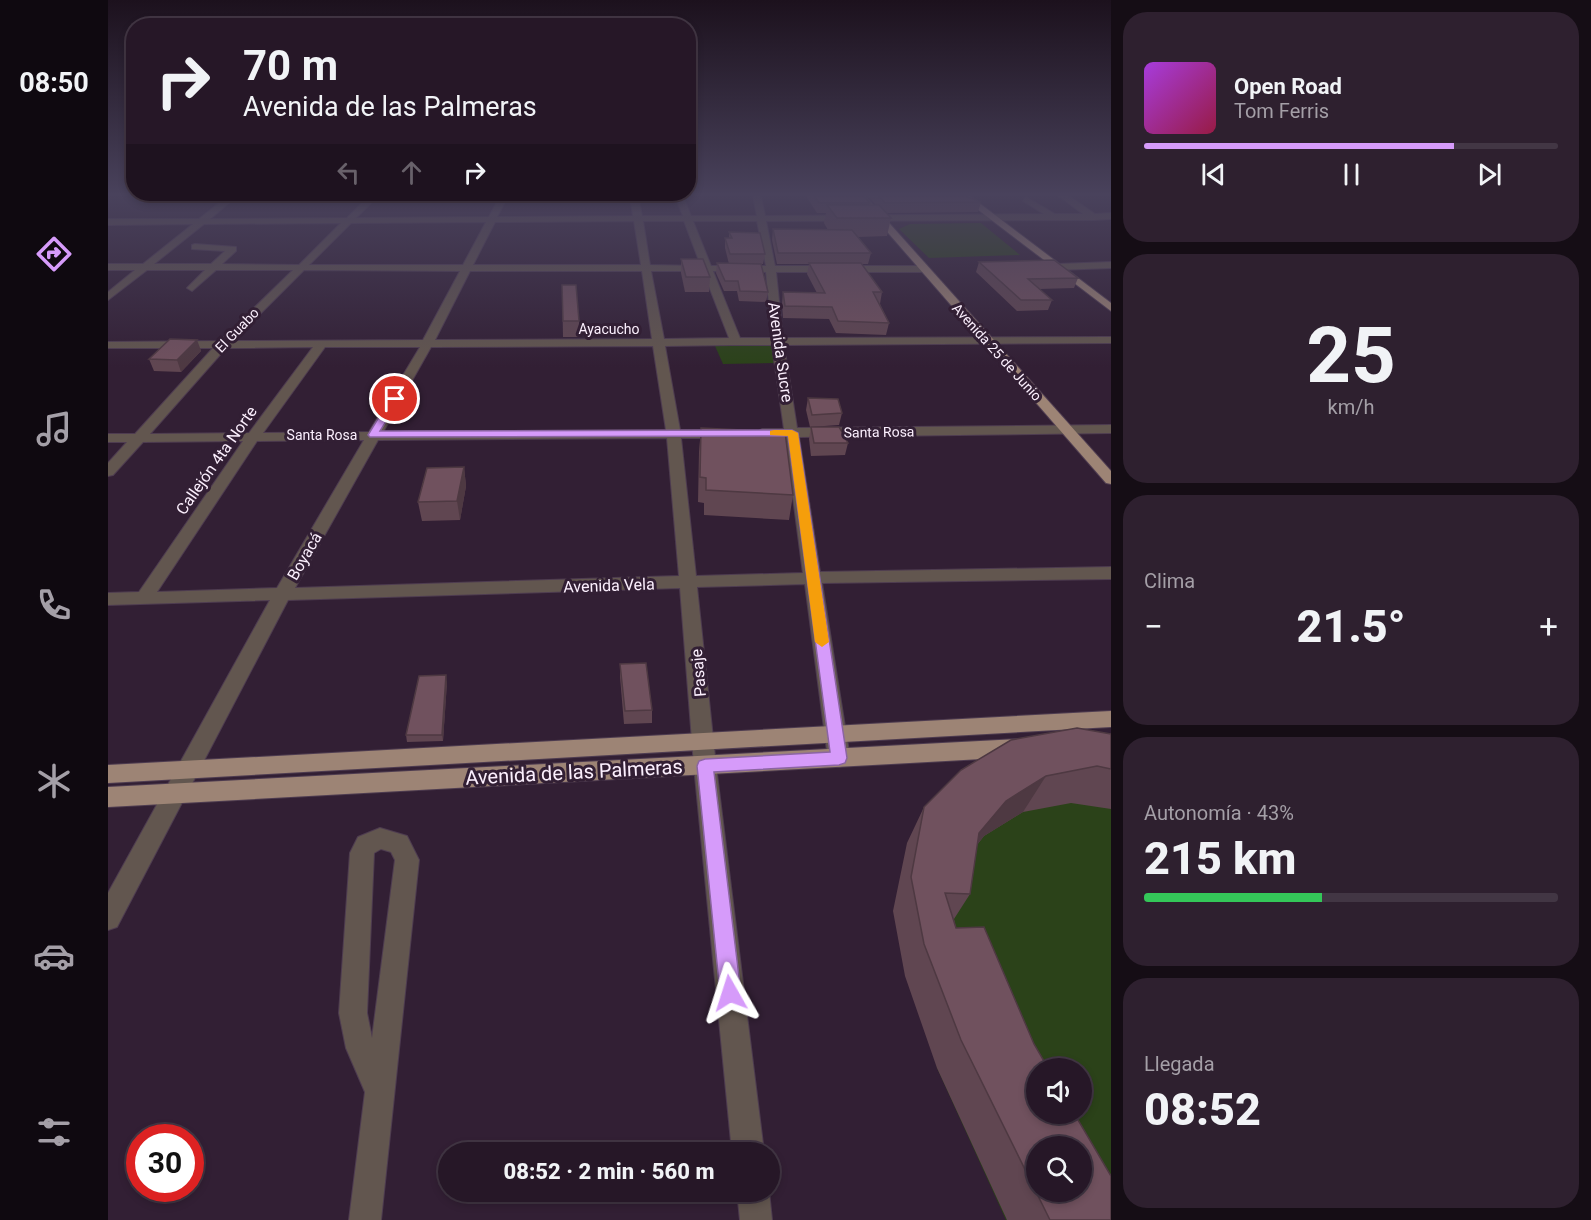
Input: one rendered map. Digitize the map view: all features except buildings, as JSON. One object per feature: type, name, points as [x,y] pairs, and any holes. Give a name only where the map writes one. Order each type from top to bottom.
[{"type":"main road","name":"Avenida 25 de Junio","points":[[909,253],[1111,480]]},
{"type":"main road","points":[[1039,253],[1111,308]]},
{"type":"main road","name":"Avenida de las Palmeras","points":[[108,797],[705,754],[835,735],[1111,719]]},
{"type":"main road","name":"Avenida de las Palmeras","points":[[108,774],[190,769],[705,754],[839,758],[1041,746]]},
{"type":"street","points":[[108,297],[163,253]]},
{"type":"street","points":[[192,288],[227,253]]},
{"type":"street","name":"El Guabo","points":[[108,472],[136,437],[222,345],[314,253]]},
{"type":"street","name":"Boyacá","points":[[108,918],[282,595],[427,344],[473,253]]},
{"type":"street","name":"Pasaje","points":[[645,253],[674,435],[705,754],[747,1142]]},
{"type":"street","points":[[701,253],[736,343]]},
{"type":"street","name":"Avenida Sucre","points":[[767,253],[839,758]]},
{"type":"street","points":[[1057,267],[1111,265]]},
{"type":"street","points":[[108,267],[923,269]]},
{"type":"street","name":"Ayacucho","points":[[108,345],[1111,340]]},
{"type":"street","name":"Callejón 4ta Norte","points":[[144,598],[254,435],[321,345]]},
{"type":"street","name":"Santa Rosa","points":[[108,438],[254,435],[674,435],[1111,429]]},
{"type":"street","name":"Avenida Vela","points":[[108,599],[814,578],[1111,573]]},
{"type":"street","points":[[365,1220],[380,1092],[407,860],[399,844],[380,838],[366,845],[362,853],[353,1013],[360,1048],[380,1092]]},
{"type":"street","points":[[754,1202],[756,1220]]},
{"type":"green space","points":[[924,253],[1017,253],[1020,255],[929,258]]},
{"type":"green space","points":[[715,346],[772,346],[776,363],[723,364]]},
{"type":"green space","points":[[1111,774],[1111,1220],[1006,1220],[937,1068],[907,843]]},
{"type":"slow traffic","points":[[774,433],[792,433],[822,642]]},
{"type":"route","points":[[395,399],[373,435],[792,433],[839,758],[705,766],[730,993]]}]
